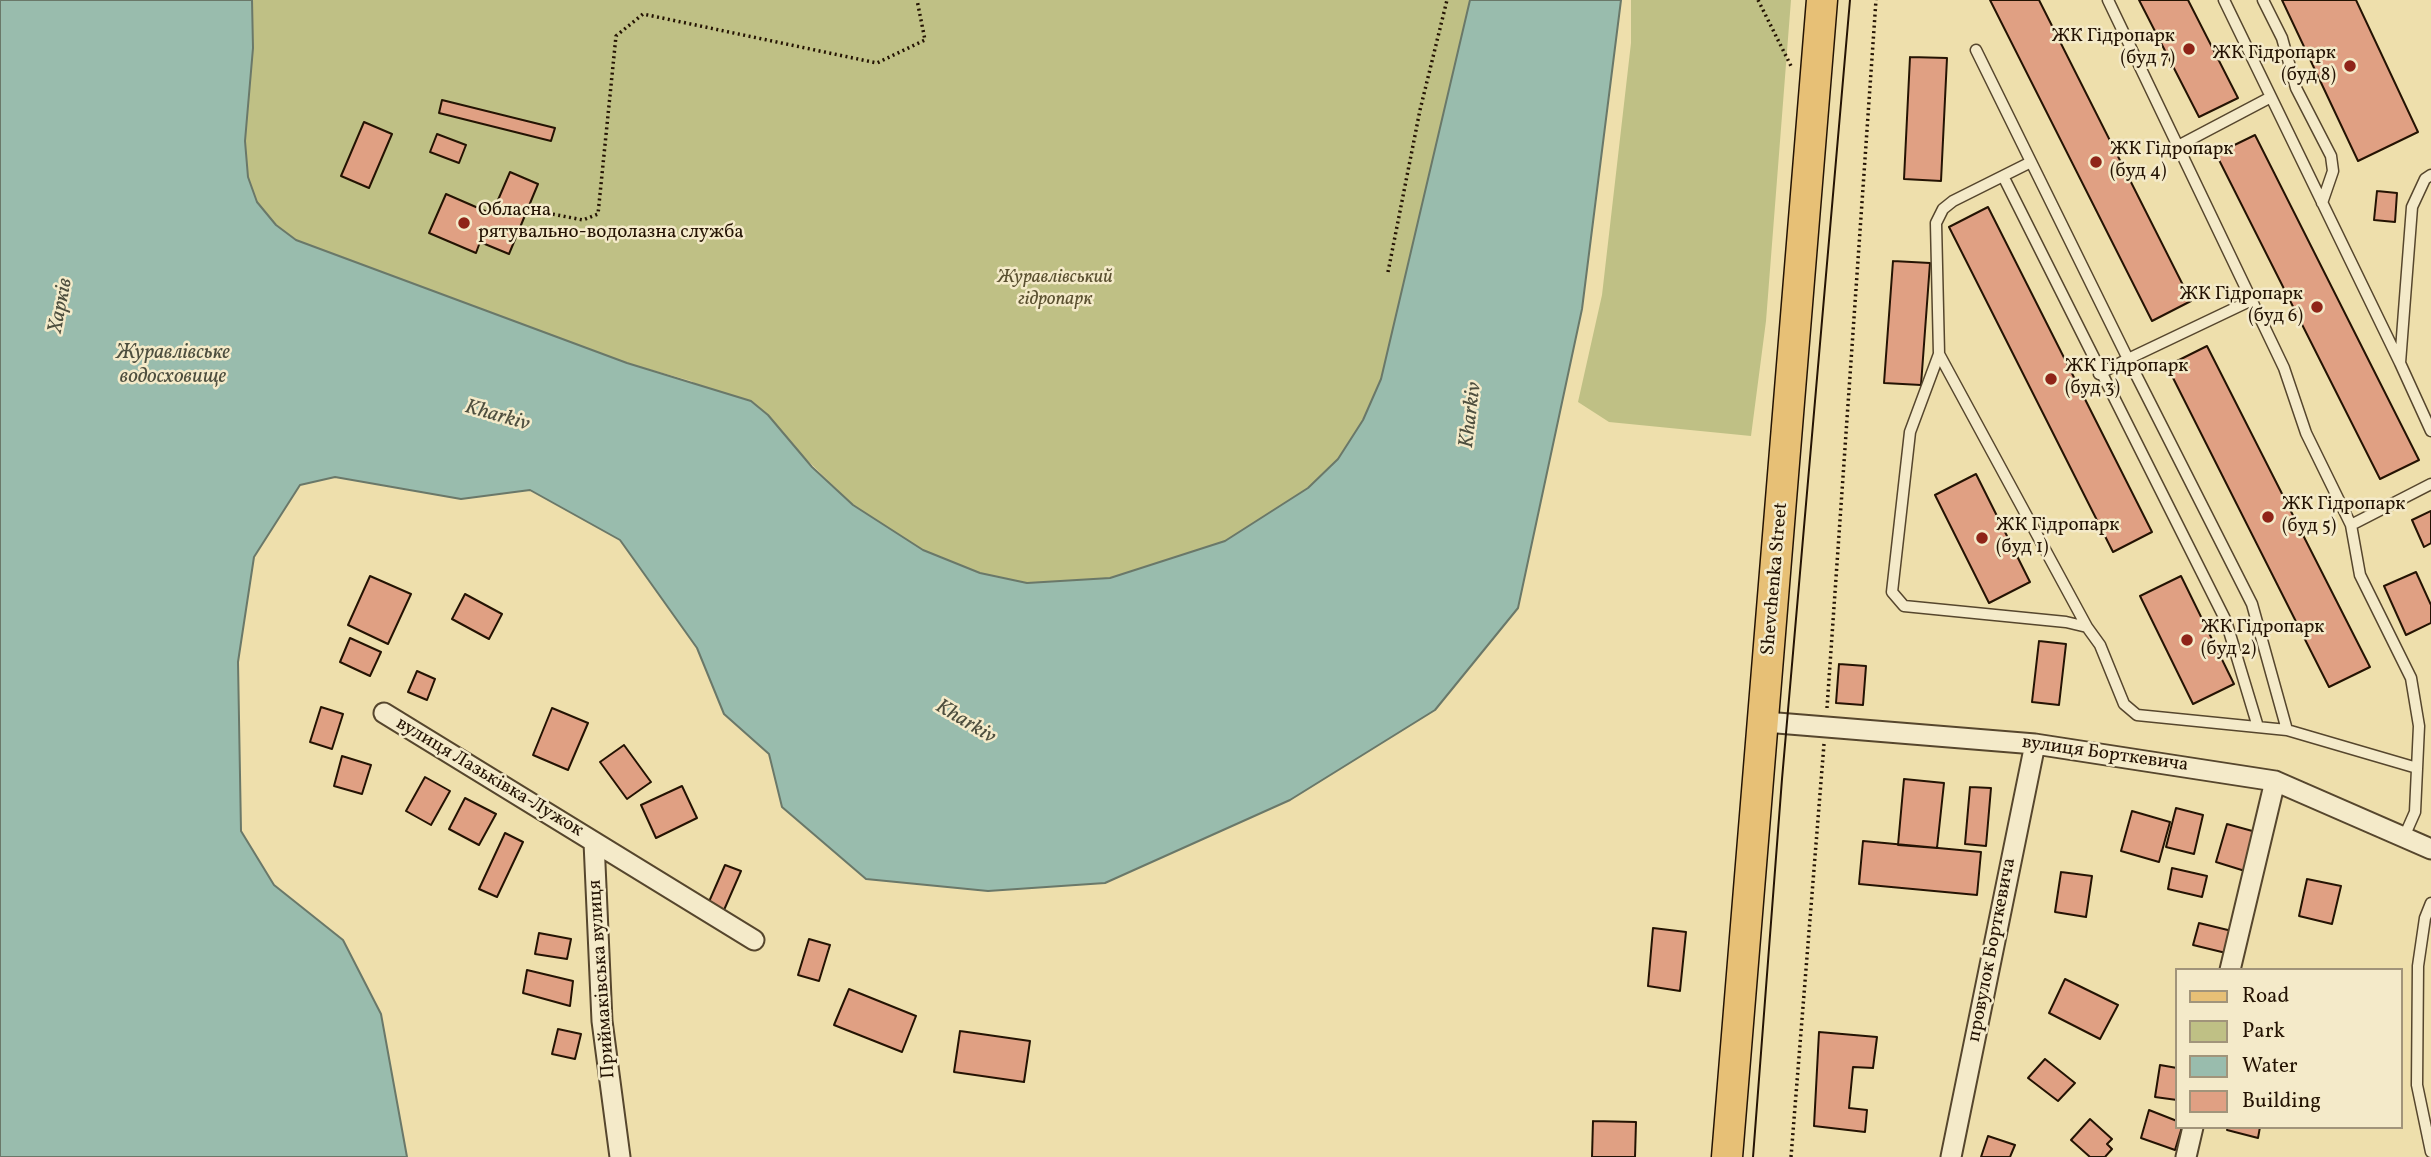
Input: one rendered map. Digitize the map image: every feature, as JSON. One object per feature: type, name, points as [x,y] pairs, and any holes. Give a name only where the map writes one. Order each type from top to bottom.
[{"type":"main road","name":"Shevchenka Street","points":[[1727,1157],[1765,722],[1822,0]]},
{"type":"street","name":"вулиця Лазьківка-Лужок","points":[[384,713],[754,940]]},
{"type":"street","name":"вулиця Борткевича","points":[[1765,722],[2035,744],[2275,781],[2431,849]]},
{"type":"street","name":"провулок Борткевича","points":[[1951,1157],[2035,744]]},
{"type":"street","points":[[2230,968],[2275,781]]},
{"type":"street","name":"Приймаківська вулиця","points":[[594,842],[603,1021],[620,1157]]},
{"type":"street","points":[[2186,1157],[2193,1129]]},
{"type":"lane","points":[[2108,0],[2284,368],[2306,433],[2351,525],[2360,575],[2411,678],[2419,726],[2415,812],[2404,837]]},
{"type":"lane","points":[[2224,0],[2431,431]]},
{"type":"lane","points":[[2263,0],[2282,38],[2296,88],[2331,156],[2333,171],[2322,203]]},
{"type":"lane","points":[[1976,50],[2252,604],[2287,730]]},
{"type":"lane","points":[[2178,146],[2271,97]]},
{"type":"lane","points":[[2031,162],[1942,209],[1936,223],[1939,354],[1910,432],[1892,592],[1904,606],[2066,622],[2087,627]]},
{"type":"lane","points":[[2400,363],[2412,207],[2425,179],[2431,175]]},
{"type":"lane","points":[[2003,176],[2099,374],[2226,621],[2258,727]]},
{"type":"lane","points":[[2099,374],[2252,300]]},
{"type":"lane","points":[[1939,354],[2087,627],[2100,645],[2124,704],[2137,715],[2287,730],[2417,768]]},
{"type":"lane","points":[[2351,525],[2431,484]]},
{"type":"lane","points":[[2431,903],[2425,918],[2418,966],[2417,1085],[2431,1152]]},
{"type":"path","points":[[542,212],[583,220],[598,214],[616,36],[643,14],[877,63],[925,40],[917,0]]},
{"type":"path","points":[[1388,272],[1420,110],[1447,0]]},
{"type":"path","points":[[1758,0],[1794,73]]},
{"type":"path","points":[[1791,1157],[1826,726],[1876,0]]},
{"type":"green space","name":"Журавлівський гідропарк","points":[[252,0],[1470,0],[1381,379],[1363,420],[1338,459],[1308,488],[1225,541],[1110,578],[1027,583],[980,573],[923,550],[853,505],[792,445],[691,381],[627,363],[296,241],[276,225],[257,202],[248,177],[245,141],[253,48]]},
{"type":"green space","points":[[1631,0],[1791,0],[1766,321],[1751,436],[1609,422],[1578,402],[1602,295],[1631,43]]},
{"type":"water","name":"Журавлівське водосховище","points":[[0,0],[252,0],[253,48],[245,141],[248,177],[257,202],[276,225],[296,240],[627,363],[751,401],[768,415],[812,467],[853,505],[923,550],[980,573],[1027,583],[1110,578],[1225,541],[1308,488],[1338,459],[1363,420],[1381,379],[1470,0],[1621,0],[1582,309],[1518,608],[1435,710],[1290,800],[1105,883],[988,891],[866,879],[782,807],[769,754],[724,714],[697,648],[620,540],[530,490],[461,499],[335,477],[300,485],[254,557],[238,662],[241,831],[274,885],[343,940],[381,1014],[407,1157],[0,1157]]},
{"type":"building","name":"ЖК Гідропарк (буд 4)","points":[[1990,0],[2039,0],[2191,301],[2152,321]]},
{"type":"building","name":"ЖК Гідропарк (буд 7)","points":[[2139,0],[2188,0],[2238,98],[2199,117]]},
{"type":"building","name":"ЖК Гідропарк (буд 8)","points":[[2282,0],[2356,0],[2418,132],[2358,161]]},
{"type":"building","points":[[1910,57],[1947,58],[1941,181],[1904,179]]},
{"type":"building","points":[[442,100],[555,128],[551,141],[439,113]]},
{"type":"building","points":[[364,122],[392,134],[369,188],[341,176]]},
{"type":"building","points":[[437,134],[466,145],[459,163],[430,152]]},
{"type":"building","name":"ЖК Гідропарк (буд 6)","points":[[2255,135],[2419,460],[2380,479],[2216,154]]},
{"type":"building","points":[[510,172],[538,184],[509,254],[480,242],[476,253],[429,233],[446,194],[492,214]]},
{"type":"building","points":[[2377,191],[2397,193],[2395,222],[2374,220]]},
{"type":"building","name":"ЖК Гідропарк (буд 3)","points":[[1988,207],[2152,532],[2113,552],[1949,227]]},
{"type":"building","points":[[1893,261],[1930,263],[1921,385],[1884,383]]},
{"type":"building","name":"ЖК Гідропарк (буд 5)","points":[[2207,346],[2370,667],[2329,687],[2167,366]]},
{"type":"building","name":"ЖК Гідропарк (буд 1)","points":[[1976,474],[2030,582],[1989,603],[1935,495]]},
{"type":"building","points":[[2431,511],[2431,543],[2424,547],[2412,520]]},
{"type":"building","points":[[2416,572],[2431,605],[2431,623],[2406,635],[2384,586]]},
{"type":"building","points":[[370,576],[411,594],[388,644],[348,625]]},
{"type":"building","name":"ЖК Гідропарк (буд 2)","points":[[2181,576],[2234,684],[2193,704],[2140,596]]},
{"type":"building","points":[[465,594],[502,614],[489,639],[452,619]]},
{"type":"building","points":[[350,638],[381,652],[370,676],[340,662]]},
{"type":"building","points":[[2039,641],[2066,644],[2059,705],[2032,702]]},
{"type":"building","points":[[1839,664],[1866,666],[1863,705],[1836,703]]},
{"type":"building","points":[[417,671],[435,679],[427,700],[408,692]]},
{"type":"building","points":[[321,707],[343,714],[332,749],[310,742]]},
{"type":"building","points":[[552,708],[588,723],[568,770],[533,755]]},
{"type":"building","points":[[624,745],[651,782],[627,799],[600,762]]},
{"type":"building","points":[[342,756],[371,765],[362,794],[334,786]]},
{"type":"building","points":[[425,777],[450,791],[431,825],[406,811]]},
{"type":"building","points":[[1904,779],[1944,783],[1937,848],[1898,845]]},
{"type":"building","points":[[682,786],[697,818],[656,838],[641,805]]},
{"type":"building","points":[[1970,787],[1991,788],[1986,846],[1965,844]]},
{"type":"building","points":[[465,798],[496,814],[479,845],[449,829]]},
{"type":"building","points":[[2176,808],[2203,815],[2194,854],[2166,847]]},
{"type":"building","points":[[2132,811],[2170,822],[2159,862],[2121,851]]},
{"type":"building","points":[[2227,824],[2256,832],[2245,871],[2216,862]]},
{"type":"building","points":[[505,833],[523,842],[497,897],[479,889]]},
{"type":"building","points":[[1863,841],[1981,852],[1977,895],[1859,884]]},
{"type":"building","points":[[725,865],[741,871],[724,910],[708,904]]},
{"type":"building","points":[[2172,868],[2207,876],[2202,897],[2168,889]]},
{"type":"building","points":[[2061,872],[2092,876],[2086,917],[2055,912]]},
{"type":"building","points":[[2307,879],[2341,886],[2332,924],[2299,916]]},
{"type":"building","points":[[2199,923],[2232,931],[2226,953],[2193,945]]},
{"type":"building","points":[[1653,928],[1686,932],[1680,991],[1648,986]]},
{"type":"building","points":[[539,933],[571,939],[567,959],[535,954]]},
{"type":"building","points":[[809,939],[830,945],[819,981],[798,975]]},
{"type":"building","points":[[527,970],[573,981],[570,1006],[523,993]]},
{"type":"building","points":[[2065,979],[2118,1005],[2100,1039],[2049,1013]]},
{"type":"building","points":[[849,989],[916,1016],[902,1052],[834,1025]]},
{"type":"building","points":[[558,1029],[581,1034],[575,1059],[552,1054]]},
{"type":"building","points":[[960,1031],[1030,1041],[1024,1082],[954,1072]]},
{"type":"building","points":[[1819,1032],[1877,1037],[1873,1068],[1853,1067],[1849,1108],[1867,1110],[1865,1132],[1814,1126]]},
{"type":"building","points":[[2045,1059],[2075,1083],[2058,1101],[2028,1078]]},
{"type":"building","points":[[2160,1065],[2176,1068],[2176,1100],[2155,1097]]},
{"type":"building","points":[[2149,1110],[2176,1121],[2176,1129],[2181,1129],[2175,1150],[2141,1138]]},
{"type":"building","points":[[2090,1119],[2112,1139],[2107,1144],[2112,1149],[2105,1157],[2090,1157],[2071,1140]]},
{"type":"building","points":[[1593,1121],[1636,1122],[1635,1157],[1592,1157]]},
{"type":"building","points":[[2227,1129],[2260,1129],[2258,1138]]},
{"type":"building","points":[[1988,1136],[2015,1145],[2010,1157],[1981,1157]]},
{"type":"tram line","points":[[1753,1157],[1782,779],[1850,0]]},
{"type":"place","name":"ЖК Гідропарк (буд 7)","points":[[2189,49]]},
{"type":"place","name":"ЖК Гідропарк (буд 8)","points":[[2350,66]]},
{"type":"place","name":"ЖК Гідропарк (буд 4)","points":[[2096,162]]},
{"type":"place","name":"Обласна рятувально-водолазна служба","points":[[464,223]]},
{"type":"place","name":"ЖК Гідропарк (буд 6)","points":[[2317,307]]},
{"type":"place","name":"ЖК Гідропарк (буд 3)","points":[[2051,379]]},
{"type":"place","name":"ЖК Гідропарк (буд 5)","points":[[2268,517]]},
{"type":"place","name":"ЖК Гідропарк (буд 1)","points":[[1982,538]]},
{"type":"place","name":"ЖК Гідропарк (буд 2)","points":[[2187,640]]},
{"type":"water label","name":"Харків","points":[[62,306]]},
{"type":"water label","name":"Kharkiv","points":[[1472,415]]},
{"type":"water label","name":"Kharkiv","points":[[497,417]]},
{"type":"water label","name":"Kharkiv","points":[[965,723]]}]
